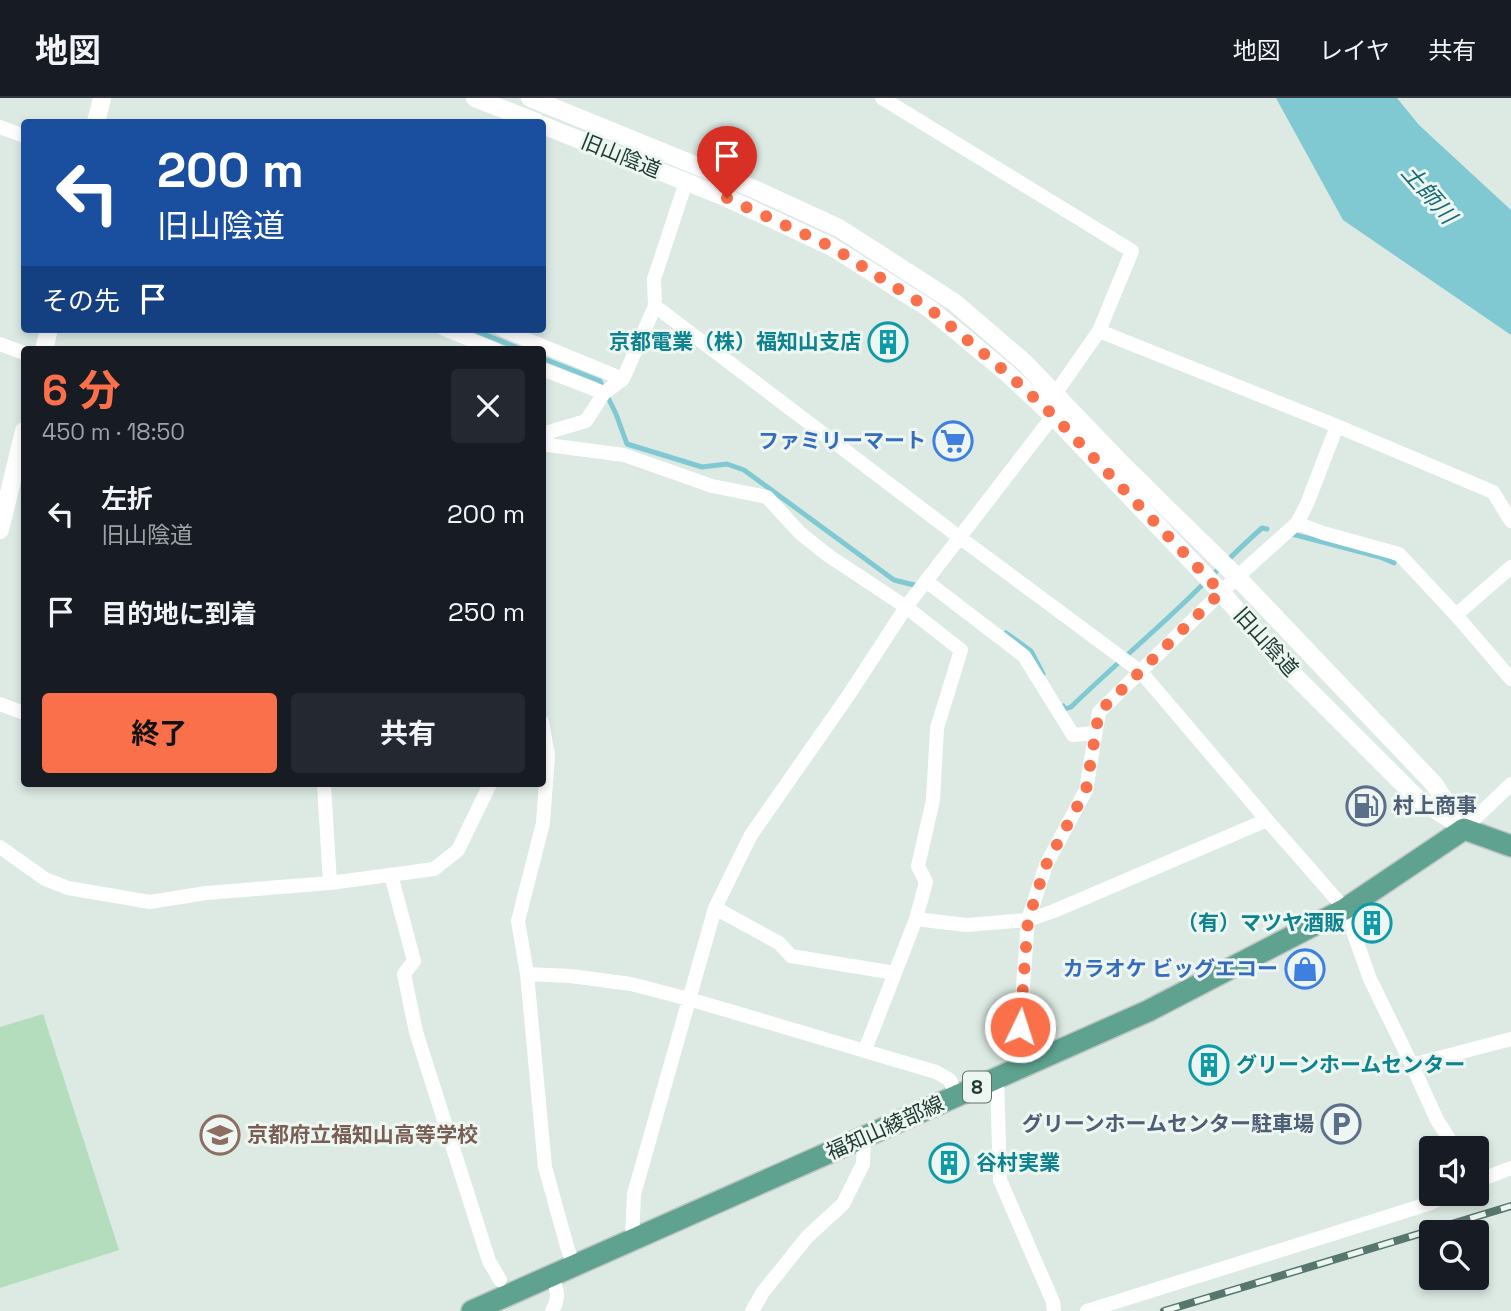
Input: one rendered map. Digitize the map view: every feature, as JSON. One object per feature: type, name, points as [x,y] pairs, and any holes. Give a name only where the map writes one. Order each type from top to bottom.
[{"type":"main road","points":[[1464,829],[1511,846]]},
{"type":"main road","name":"福知山綾部線","points":[[472,1311],[1149,1011],[1345,909],[1464,829]]},
{"type":"street","points":[[97,119],[102,98]]},
{"type":"street","points":[[475,98],[528,119]]},
{"type":"street","points":[[530,98],[754,189],[839,228],[954,302],[1024,362],[1122,464],[1237,577],[1434,784],[1464,829],[1511,784]]},
{"type":"street","points":[[632,1240],[634,1194],[715,908],[751,835],[906,607],[1053,415],[1055,394],[1099,331],[1132,251],[882,98]]},
{"type":"street","points":[[0,127],[21,135]]},
{"type":"street","name":"旧山陰道","points":[[546,127],[727,198],[832,247],[930,309],[1053,415],[1221,592],[1288,669],[1418,799],[1464,829]]},
{"type":"street","points":[[546,433],[586,421],[604,393],[622,379],[655,306],[654,279],[687,182]]},
{"type":"street","points":[[655,306],[1141,672],[1345,909],[1370,979],[1437,1120],[1447,1136]]},
{"type":"street","points":[[1099,331],[1493,492],[1511,521]]},
{"type":"street","points":[[454,333],[486,346]]},
{"type":"street","points":[[510,333],[541,346]]},
{"type":"street","points":[[0,344],[21,352]]},
{"type":"street","points":[[546,348],[622,379]]},
{"type":"street","points":[[546,371],[604,393]]},
{"type":"street","points":[[1024,1067],[1020,1027],[1028,920],[1046,865],[1086,790],[1099,712],[1221,592],[1297,523],[1337,426]]},
{"type":"street","points":[[546,440],[548,445],[624,455],[712,486],[767,497],[800,533],[829,556],[906,607],[961,650],[937,728],[933,800],[918,866],[926,882],[916,919],[865,1050]]},
{"type":"street","points":[[0,530],[21,443]]},
{"type":"street","points":[[1297,523],[1399,554],[1511,678]]},
{"type":"street","points":[[1456,615],[1511,567]]},
{"type":"street","points":[[926,581],[1024,656],[1073,735],[1096,733]]},
{"type":"street","points":[[0,704],[21,712]]},
{"type":"street","points":[[546,744],[546,782]]},
{"type":"street","points":[[324,787],[330,883]]},
{"type":"street","points":[[0,847],[45,879],[68,888],[150,902],[206,893],[330,883],[434,869],[458,850],[489,787]]},
{"type":"street","points":[[546,787],[543,823],[518,921],[527,974],[545,1167],[568,1250],[575,1265]]},
{"type":"street","points":[[916,919],[966,925],[1028,920],[1267,820]]},
{"type":"street","points":[[391,875],[414,961],[404,974],[416,1032],[489,1261],[500,1280]]},
{"type":"street","points":[[715,908],[779,943],[791,956],[895,973]]},
{"type":"street","points":[[527,974],[570,976],[631,984],[689,999],[936,1072],[950,1080],[956,1096]]},
{"type":"street","points":[[1412,1065],[1511,1039]]},
{"type":"street","points":[[997,1078],[1000,1180],[1053,1302],[1054,1311]]},
{"type":"street","points":[[752,1311],[807,1237],[843,1204],[863,1164],[863,1137]]},
{"type":"street","points":[[1489,1176],[1511,1168]]},
{"type":"street","points":[[1087,1311],[1420,1206]]},
{"type":"street","points":[[552,1276],[558,1292],[557,1303],[552,1311]]},
{"type":"green space","points":[[43,1014],[119,1250],[0,1288],[0,1027]]},
{"type":"water","name":"土師川","points":[[1276,98],[1397,98],[1419,125],[1511,210],[1511,335],[1343,220]]},
{"type":"waterway","points":[[481,333],[513,346]]},
{"type":"waterway","points":[[546,360],[600,381],[627,444],[702,467],[727,464],[744,470],[894,580],[918,586]]},
{"type":"waterway","points":[[1063,706],[1065,709],[1071,707],[1253,536],[1262,528],[1267,529]]},
{"type":"waterway","points":[[1288,533],[1394,563]]},
{"type":"waterway","points":[[1006,633],[1031,651],[1043,674]]},
{"type":"railway","points":[[1164,1311],[1511,1206]]},
{"type":"place","name":"京都電業（株）福知山支店","points":[[888,342]]},
{"type":"place","name":"ファミリーマート","points":[[953,441]]},
{"type":"place","name":"村上商事","points":[[1366,806]]},
{"type":"place","name":"（有）マツヤ酒販","points":[[1372,923]]},
{"type":"place","name":"カラオケ ビッグエコー","points":[[1305,969]]},
{"type":"place","name":"グリーンホームセンター","points":[[1209,1065]]},
{"type":"place","name":"グリーンホームセンター駐車場","points":[[1341,1124]]},
{"type":"place","name":"京都府立福知山高等学校","points":[[220,1135]]},
{"type":"place","name":"谷村実業","points":[[949,1163]]},
{"type":"route","points":[[727,198],[832,247],[930,309],[1053,415],[1221,592],[1099,712],[1086,790],[1046,865],[1028,920],[1020,1027]]}]
